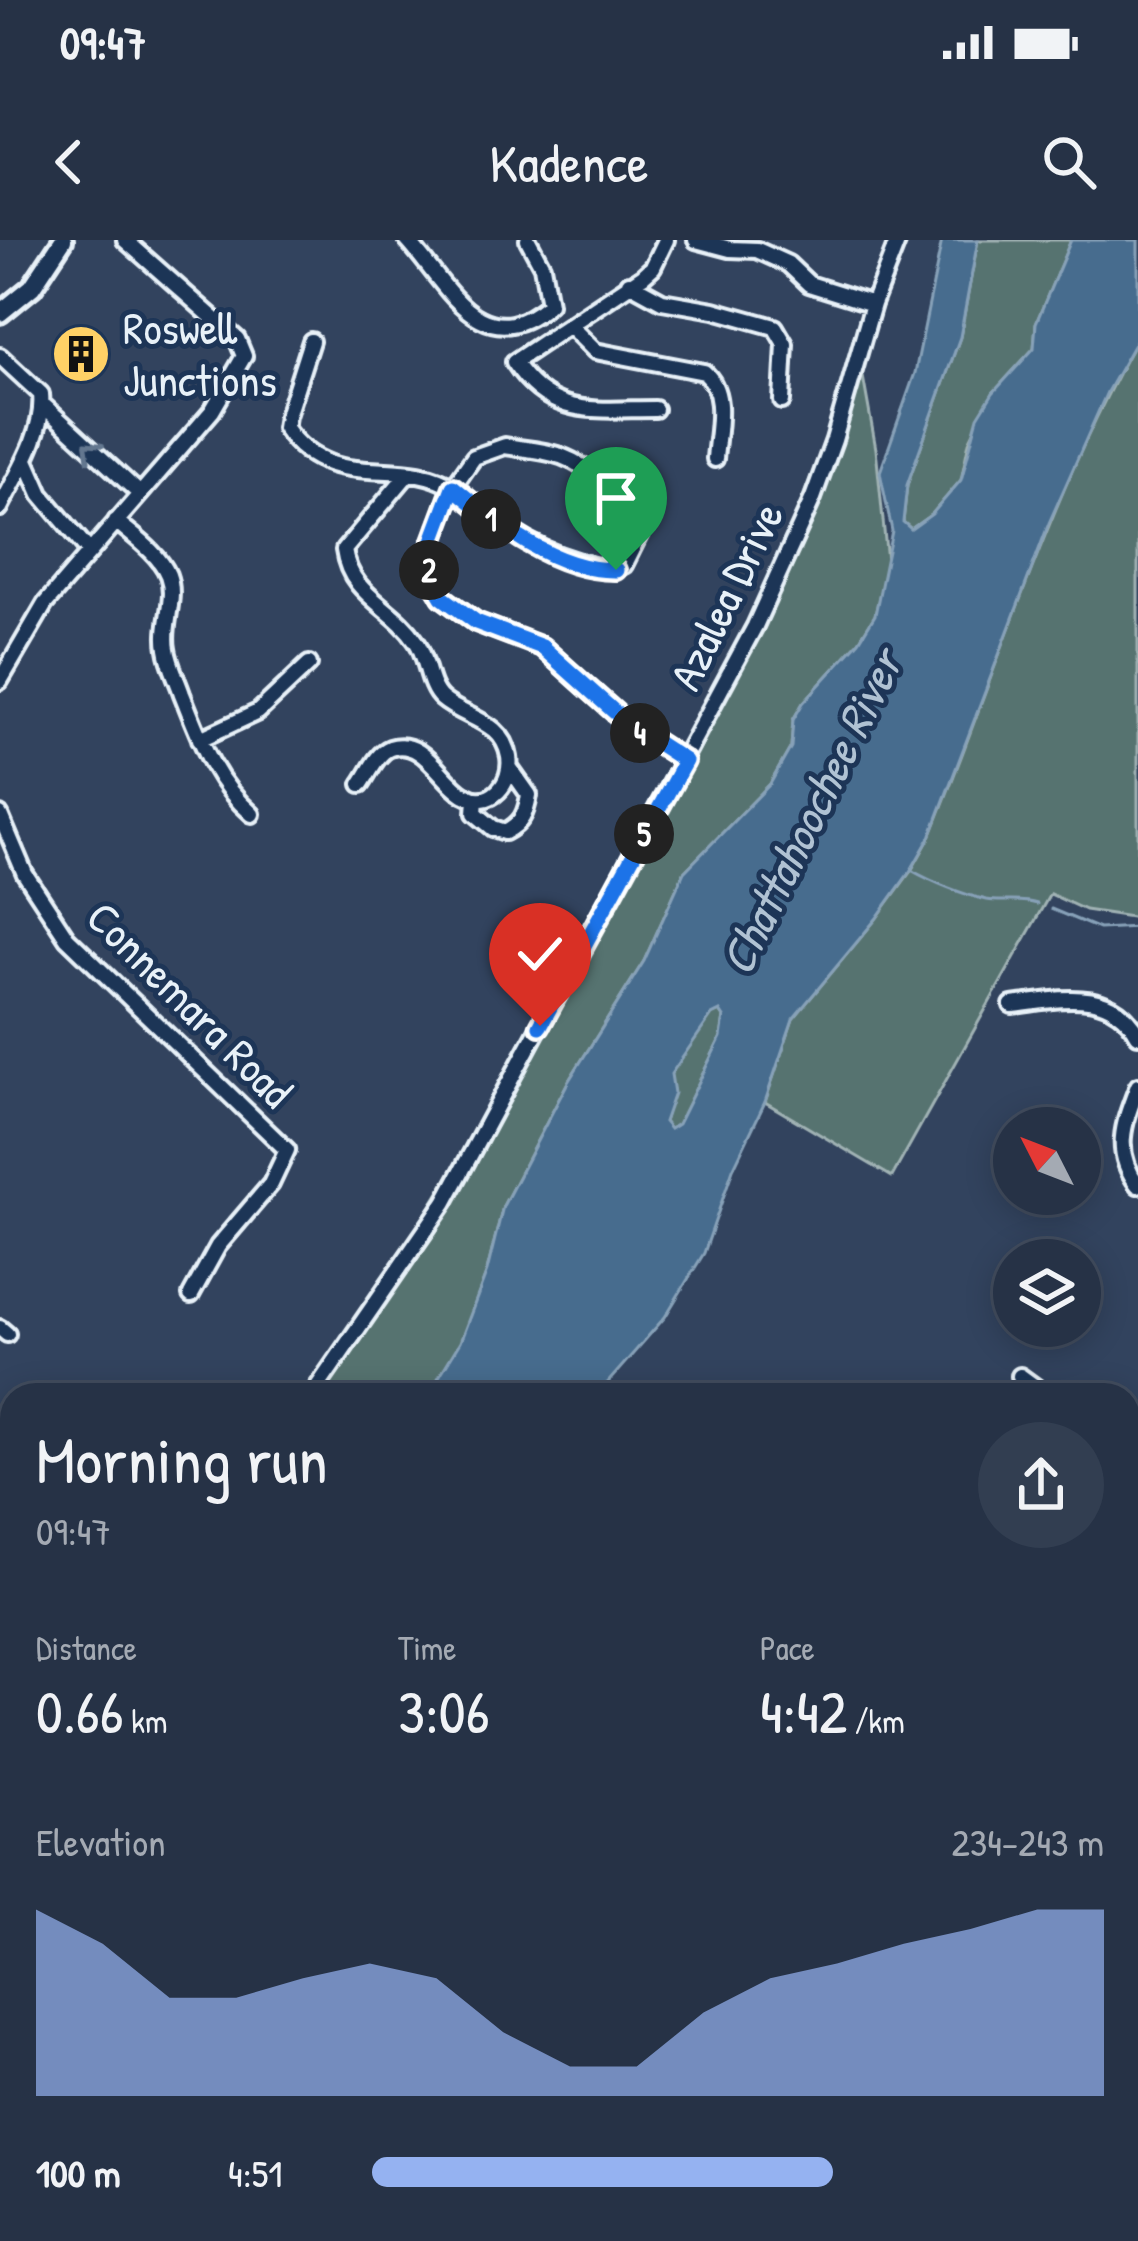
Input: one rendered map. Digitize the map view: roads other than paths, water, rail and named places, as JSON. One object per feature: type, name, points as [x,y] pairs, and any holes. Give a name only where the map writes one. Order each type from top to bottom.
[{"type":"main road","points":[[0,313],[32,287],[62,240]]},
{"type":"street","points":[[0,681],[45,604],[212,411],[244,356],[237,339],[125,240]]},
{"type":"street","points":[[406,240],[455,301],[477,317],[508,324],[529,319],[549,304],[542,266],[528,240]]},
{"type":"street","points":[[655,409],[568,409],[524,377],[514,362],[653,267],[666,240]]},
{"type":"street","points":[[696,240],[757,250],[788,264],[809,284],[873,304]]},
{"type":"street","name":"Azalea Drive","points":[[320,1383],[445,1202],[755,626],[813,498],[873,304],[898,240]]},
{"type":"street","points":[[629,284],[662,301],[775,327],[785,344],[782,401]]},
{"type":"street","points":[[570,326],[595,351],[704,372],[714,381],[720,395],[715,459]]},
{"type":"street","points":[[311,341],[285,428],[294,441],[347,470],[436,476],[453,487],[517,538],[606,570],[624,566],[640,533],[639,520],[570,460],[505,446],[489,449],[465,467],[453,487],[428,554],[431,578],[442,597],[476,622],[542,647],[628,724],[685,761]]},
{"type":"street","points":[[0,356],[41,394],[26,460],[0,508]]},
{"type":"street","points":[[41,408],[138,497]]},
{"type":"street","points":[[26,460],[41,494],[89,551]]},
{"type":"street","points":[[407,475],[344,550],[347,571],[414,637],[436,693],[494,729],[505,742],[509,768],[529,795],[525,815],[505,832],[476,813],[476,799]]},
{"type":"street","points":[[116,521],[158,559],[168,576],[166,649],[200,739],[223,784],[252,814]]},
{"type":"street","points":[[200,739],[258,712],[309,664]]},
{"type":"street","points":[[362,784],[382,754],[404,747],[423,755],[463,794],[476,799],[500,790],[509,768]]},
{"type":"street","name":"Connemara Road","points":[[0,815],[25,874],[62,933],[287,1150],[271,1184],[218,1246],[191,1294]]},
{"type":"street","points":[[1012,1005],[1088,998],[1113,1007],[1138,1035]]},
{"type":"street","points":[[1138,1087],[1121,1140],[1125,1166],[1138,1185]]},
{"type":"street","points":[[1020,1376],[1030,1383]]},
{"type":"water","name":"Chattahoochee River","points":[[942,240],[978,240],[960,337],[907,485],[903,522],[911,529],[932,514],[961,480],[978,417],[1034,348],[1036,323],[1071,240],[1138,240],[1138,337],[1107,392],[1049,523],[930,837],[876,919],[793,1019],[704,1253],[665,1317],[607,1383],[435,1383],[460,1342],[487,1271],[503,1206],[568,1082],[644,961],[684,872],[770,784],[791,747],[793,720],[803,703],[859,641],[875,615],[892,531],[880,472],[915,373]],"holes":[[[720,1011],[724,1017],[721,1037],[678,1124],[670,1129],[664,1122],[674,1093],[671,1074],[712,1015]]]},
{"type":"waterway","points":[[911,870],[978,898],[1037,904]]},
{"type":"waterway","points":[[1051,909],[1099,929],[1138,927]]},
{"type":"place","name":"Roswell Junctions","points":[[81,354]]}]
